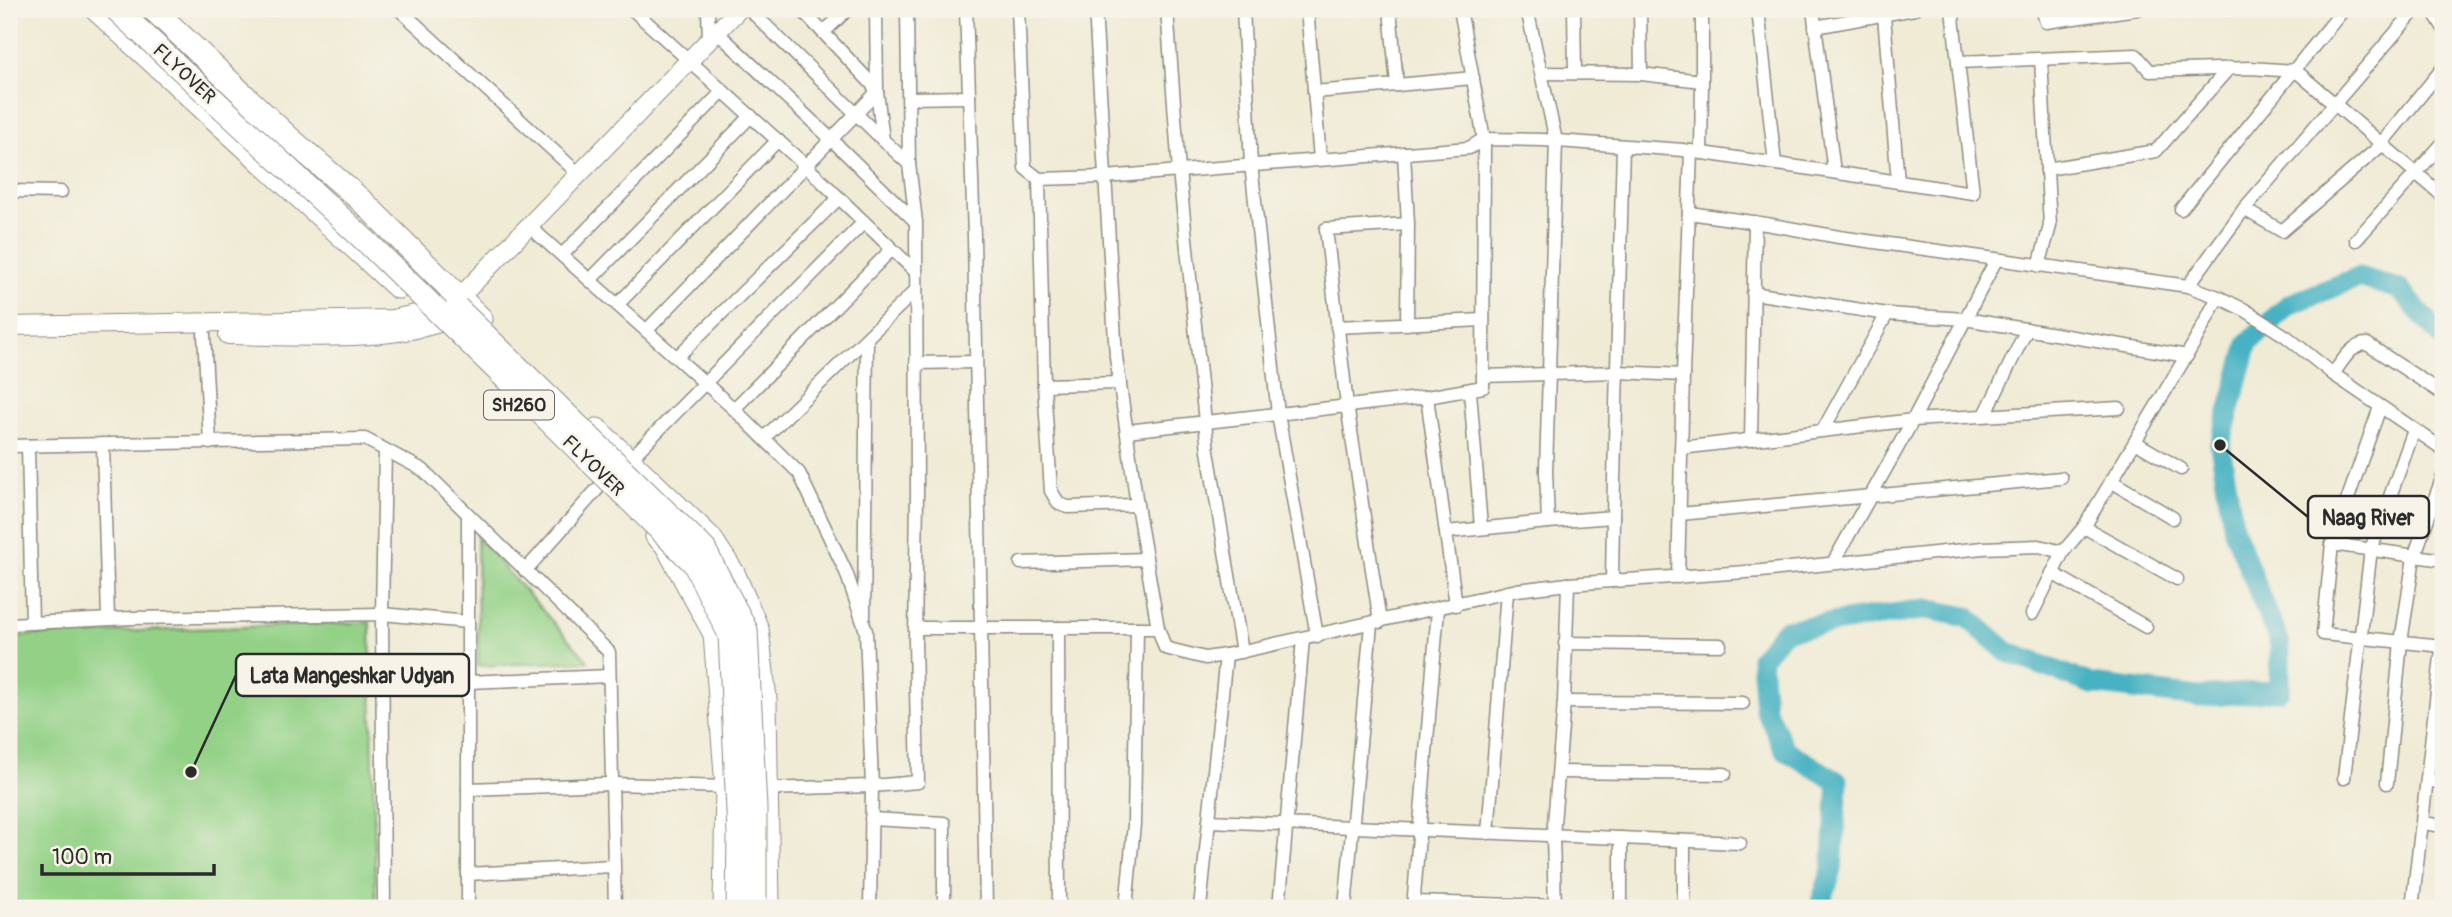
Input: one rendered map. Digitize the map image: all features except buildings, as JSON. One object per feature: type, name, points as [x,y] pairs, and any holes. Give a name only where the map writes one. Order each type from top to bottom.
[{"type":"highway","name":"SH260","points":[[96,9],[432,318],[600,485],[666,544],[715,634],[727,786],[725,908]]},
{"type":"highway","name":"FLYOVER","points":[[116,9],[370,245],[694,563],[730,635],[739,834],[738,908]]},
{"type":"highway","name":"FLYOVER","points":[[138,9],[343,198],[704,550],[746,630],[755,808],[755,908]]},
{"type":"highway","points":[[153,9],[288,137],[363,202],[710,538],[733,573],[757,629],[765,699],[768,908]]},
{"type":"main road","points":[[9,326],[432,318],[466,304],[530,227],[738,9]]},
{"type":"main road","points":[[9,336],[384,334],[420,330],[432,318]]},
{"type":"street","points":[[399,9],[580,176]]},
{"type":"street","points":[[632,9],[778,140],[916,272]]},
{"type":"street","points":[[708,9],[713,36],[831,139],[916,222]]},
{"type":"street","points":[[749,9],[909,164]]},
{"type":"street","points":[[802,9],[865,74],[877,92]]},
{"type":"street","points":[[824,32],[848,9]]},
{"type":"street","points":[[876,9],[877,92],[883,140]]},
{"type":"street","points":[[468,789],[610,783],[727,786],[767,790],[918,782],[915,628],[916,222],[909,164],[907,9]]},
{"type":"street","points":[[966,9],[976,362],[986,908]]},
{"type":"street","points":[[1018,9],[1025,168],[1038,179],[1105,177],[1469,148],[1484,139],[1556,141],[1696,152],[1973,192],[1952,9]]},
{"type":"street","points":[[1095,9],[1116,357],[1146,559],[1158,628],[1165,648],[1205,658],[1226,656],[1507,593],[1568,584],[1678,577],[1983,548],[2039,546],[2063,552]]},
{"type":"street","points":[[1167,9],[1179,171],[1205,424],[1242,652]]},
{"type":"street","points":[[1243,9],[1251,164],[1278,414],[1317,636]]},
{"type":"street","points":[[1307,9],[1320,159]]},
{"type":"street","points":[[1390,9],[1396,85]]},
{"type":"street","points":[[1127,431],[1427,397],[1483,387],[1484,139],[1460,9]]},
{"type":"street","points":[[1527,9],[1556,141],[1546,471],[1548,522]]},
{"type":"street","points":[[1574,9],[1575,73]]},
{"type":"street","points":[[1640,9],[1641,74]]},
{"type":"street","points":[[1678,577],[1689,214],[1702,81],[1702,9]]},
{"type":"street","points":[[1758,9],[1775,163]]},
{"type":"street","points":[[1813,9],[1834,172]]},
{"type":"street","points":[[1815,27],[1914,9]]},
{"type":"street","points":[[2042,9],[2046,22],[2084,13],[2137,9]]},
{"type":"street","points":[[2181,209],[2344,9]]},
{"type":"street","points":[[2188,286],[2244,209],[2416,9]]},
{"type":"street","points":[[2432,9],[2443,27]]},
{"type":"street","points":[[1884,16],[1898,181]]},
{"type":"street","points":[[1958,62],[2136,55],[2150,71],[2229,68],[2296,71],[2443,197]]},
{"type":"street","points":[[2039,266],[2050,226],[2041,59]]},
{"type":"street","points":[[2047,169],[2156,151],[2229,68]]},
{"type":"street","points":[[2244,209],[2282,231],[2381,144],[2443,68]]},
{"type":"street","points":[[1542,73],[1641,74],[1702,81]]},
{"type":"street","points":[[1314,92],[1473,78]]},
{"type":"street","points":[[562,255],[723,91]]},
{"type":"street","points":[[647,330],[877,92]]},
{"type":"street","points":[[909,98],[969,97]]},
{"type":"street","points":[[590,280],[751,116]]},
{"type":"street","points":[[618,304],[778,140]]},
{"type":"street","points":[[2356,240],[2443,143]]},
{"type":"street","points":[[1612,581],[1623,146]]},
{"type":"street","points":[[1404,153],[1408,224],[1407,324]]},
{"type":"street","points":[[1038,179],[1044,384],[1051,491],[1059,504],[1068,507],[1137,505]]},
{"type":"street","points":[[9,191],[61,192]]},
{"type":"street","points":[[677,357],[839,198]]},
{"type":"street","points":[[1689,214],[2188,286],[2245,310],[2443,449]]},
{"type":"street","points":[[630,460],[864,222]]},
{"type":"street","points":[[1751,440],[1755,222]]},
{"type":"street","points":[[1345,908],[1351,827],[1376,623],[1326,229],[1408,224]]},
{"type":"street","points":[[530,227],[734,409],[799,473],[846,572],[864,626]]},
{"type":"street","points":[[734,409],[892,249]]},
{"type":"street","points":[[1833,563],[1913,420],[1996,260]]},
{"type":"street","points":[[764,438],[916,290]]},
{"type":"street","points":[[1753,293],[1887,314],[1965,319],[2187,356]]},
{"type":"street","points":[[2032,614],[2063,552],[2084,527],[2187,356],[2218,297]]},
{"type":"street","points":[[1823,430],[1887,314]]},
{"type":"street","points":[[1337,327],[1483,320]]},
{"type":"street","points":[[1985,415],[2027,329]]},
{"type":"street","points":[[204,334],[210,443]]},
{"type":"street","points":[[867,338],[864,626],[872,786],[870,908]]},
{"type":"street","points":[[2333,374],[2352,349],[2359,344],[2367,344],[2443,394]]},
{"type":"street","points":[[916,363],[976,362]]},
{"type":"street","points":[[1483,376],[1617,372],[1683,375]]},
{"type":"street","points":[[1044,384],[1120,383]]},
{"type":"street","points":[[1470,391],[1482,527]]},
{"type":"street","points":[[1427,397],[1456,605]]},
{"type":"street","points":[[2380,407],[2332,544],[2323,634],[2443,646]]},
{"type":"street","points":[[1681,448],[1913,420],[2119,408]]},
{"type":"street","points":[[2344,778],[2371,549],[2414,430]]},
{"type":"street","points":[[9,446],[365,439],[423,471],[609,652],[615,908]]},
{"type":"street","points":[[2135,442],[2181,469]]},
{"type":"street","points":[[28,446],[32,623]]},
{"type":"street","points":[[103,446],[108,619]]},
{"type":"street","points":[[384,908],[382,614],[385,450]]},
{"type":"street","points":[[2387,783],[2401,642],[2414,557],[2443,476]]},
{"type":"street","points":[[1679,514],[2062,478]]},
{"type":"street","points":[[2111,481],[2173,518]]},
{"type":"street","points":[[525,571],[600,485]]},
{"type":"street","points":[[468,515],[468,908]]},
{"type":"street","points":[[1446,532],[1613,517]]},
{"type":"street","points":[[2084,527],[2177,579]]},
{"type":"street","points":[[2332,544],[2443,560]]},
{"type":"street","points":[[1021,562],[1146,559]]},
{"type":"street","points":[[2052,573],[2146,627]]},
{"type":"street","points":[[1437,609],[1414,905],[1555,907],[1553,835],[1564,702],[1568,584]]},
{"type":"street","points":[[1488,833],[1507,593]]},
{"type":"street","points":[[9,624],[108,619],[382,614],[468,622]]},
{"type":"street","points":[[915,628],[1158,628]]},
{"type":"street","points":[[1058,628],[1059,908]]},
{"type":"street","points":[[1126,908],[1134,824],[1138,628]]},
{"type":"street","points":[[1279,908],[1303,639]]},
{"type":"street","points":[[2412,908],[2428,780],[2437,737],[2443,640]]},
{"type":"street","points":[[1565,643],[1720,645]]},
{"type":"street","points":[[1200,908],[1226,656]]},
{"type":"street","points":[[468,682],[609,676]]},
{"type":"street","points":[[1564,702],[1743,704]]},
{"type":"street","points":[[1559,772],[1725,774]]},
{"type":"street","points":[[2428,780],[2443,783]]},
{"type":"street","points":[[871,819],[944,823],[944,908]]},
{"type":"street","points":[[1209,821],[1740,843]]},
{"type":"street","points":[[2424,823],[2443,825]]},
{"type":"street","points":[[1621,838],[1621,908]]},
{"type":"street","points":[[1684,841],[1684,908]]},
{"type":"street","points":[[468,874],[613,866]]},
{"type":"green space","points":[[477,537],[588,661],[478,666]]},
{"type":"green space","points":[[370,622],[376,908],[9,908],[9,636]]},
{"type":"waterway","points":[[1819,908],[1832,870],[1838,782],[1785,750],[1765,709],[1761,658],[1785,630],[1927,609],[1967,617],[2007,652],[2092,684],[2199,697],[2280,690],[2280,644],[2234,530],[2220,445],[2248,343],[2288,305],[2359,277],[2399,289],[2443,338]]},
{"type":"place","name":"Naag River","points":[[2220,445]]},
{"type":"place","name":"Lata Mangeshkar Udyan","points":[[191,772]]}]
